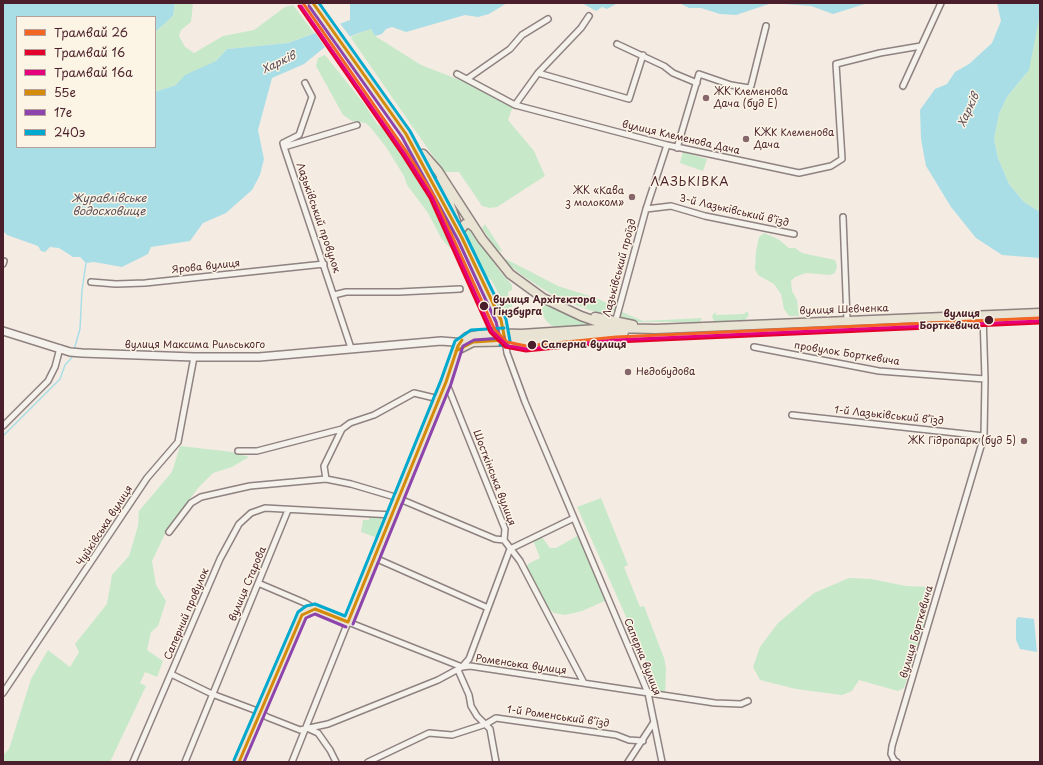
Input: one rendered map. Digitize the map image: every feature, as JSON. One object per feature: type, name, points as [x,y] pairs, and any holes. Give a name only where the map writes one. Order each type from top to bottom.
[{"type":"main road","points":[[314,5],[406,134],[447,196],[474,227]]},
{"type":"main road","points":[[421,156],[442,178],[497,260],[510,274],[530,290],[558,306],[589,319],[614,324]]},
{"type":"main road","points":[[421,156],[461,234],[501,320],[504,337]]},
{"type":"main road","points":[[447,196],[461,234]]},
{"type":"main road","points":[[461,234],[465,224],[470,224],[474,227]]},
{"type":"main road","points":[[558,306],[634,331]]},
{"type":"main road","name":"вулиця Шевченка","points":[[504,337],[532,341],[588,332],[1040,313]]},
{"type":"main road","points":[[589,319],[588,332],[609,331],[614,324]]},
{"type":"main road","name":"вулиця Шевченка","points":[[614,324],[649,329]]},
{"type":"main road","name":"вулиця Максима Рильського","points":[[3,331],[70,352],[82,354],[194,357],[259,357],[441,340],[464,342],[504,337]]},
{"type":"main road","points":[[239,762],[298,621],[306,612],[315,609],[348,622],[376,558],[446,382],[456,351],[464,342]]},
{"type":"street","points":[[903,86],[941,3]]},
{"type":"street","points":[[515,106],[538,73],[581,28],[589,16]]},
{"type":"street","points":[[467,79],[510,49],[522,35],[548,19]]},
{"type":"street","points":[[677,148],[699,74],[746,88],[751,86],[766,26]]},
{"type":"street","points":[[617,44],[643,55],[664,66],[673,73],[697,83]]},
{"type":"street","name":"вулиця Клеменова Дача","points":[[457,74],[515,106],[677,148],[799,173],[831,166],[842,159],[836,64],[880,53],[921,46]]},
{"type":"street","points":[[538,73],[629,99],[643,55]]},
{"type":"street","points":[[305,83],[312,97],[299,135],[283,143],[284,147],[357,125]]},
{"type":"street","name":"Лазьківський проїзд","points":[[614,324],[646,209],[667,145]]},
{"type":"street","name":"Лазьківський провулок","points":[[284,147],[351,348]]},
{"type":"street","name":"3-й Лазьківський в’їзд","points":[[646,209],[671,206],[705,216],[794,234]]},
{"type":"street","points":[[843,217],[847,320]]},
{"type":"street","name":"Ярова вулиця","points":[[91,282],[116,284],[145,283],[324,264]]},
{"type":"street","points":[[334,295],[346,292],[399,292],[460,289]]},
{"type":"street","name":"вулиця Борткевича","points":[[897,762],[891,754],[892,746],[984,436],[985,379],[983,315]]},
{"type":"street","name":"Саперна вулиця","points":[[504,337],[505,348],[514,374],[648,693],[662,762]]},
{"type":"street","name":"провулок Борткевича","points":[[754,347],[878,371],[985,379]]},
{"type":"street","points":[[3,426],[48,381],[55,367],[60,348]]},
{"type":"street","name":"Чуйківська вулиця","points":[[3,693],[147,478],[178,442],[194,357]]},
{"type":"street","name":"Шосткінська вулиця","points":[[446,382],[504,528],[504,540],[520,561],[584,684]]},
{"type":"street","points":[[238,451],[257,451],[342,429],[350,423],[374,416],[414,393],[439,399]]},
{"type":"street","name":"1-й Лазьківський в’їзд","points":[[792,415],[984,436]]},
{"type":"street","points":[[326,480],[324,466],[342,429]]},
{"type":"street","points":[[169,532],[191,503],[201,497],[250,486],[326,480],[351,484],[399,499],[495,539],[504,540]]},
{"type":"street","name":"Саперний провулок","points":[[132,762],[220,559],[239,524],[257,509],[288,510]]},
{"type":"street","points":[[288,510],[393,515]]},
{"type":"street","name":"вулиця Старова","points":[[185,762],[288,510]]},
{"type":"street","points":[[460,669],[469,659],[510,549],[574,518]]},
{"type":"street","points":[[376,558],[488,608]]},
{"type":"street","points":[[258,583],[315,609]]},
{"type":"street","points":[[292,762],[348,622],[460,669],[469,695],[471,706],[477,716],[490,729],[496,762]]},
{"type":"street","name":"Роменська вулиця","points":[[306,728],[328,724],[470,666],[715,703],[741,704],[748,700]]},
{"type":"street","points":[[171,674],[212,694],[260,712],[267,717],[300,730],[306,728],[318,733],[330,750],[336,762]]},
{"type":"street","name":"1-й Роменський в’їзд","points":[[368,762],[429,733],[452,736],[486,724],[496,718],[616,735],[629,740],[642,741]]},
{"type":"street","points":[[628,762],[654,722]]},
{"type":"green space","points":[[175,3],[193,3],[191,22],[181,30],[179,36],[185,47],[194,53],[223,36],[254,30],[285,7],[293,5],[314,33],[288,43],[227,49],[216,61],[176,85],[156,92],[156,31],[173,16]]},
{"type":"green space","points":[[1040,14],[1040,212],[1024,202],[1009,184],[998,158],[994,139],[999,114],[1007,97],[1026,74]]},
{"type":"green space","points":[[371,29],[375,36],[421,65],[483,89],[513,106],[508,120],[534,151],[545,176],[497,207],[490,208],[482,206],[459,172],[444,172],[351,38],[352,36]]},
{"type":"green space","points":[[325,55],[365,105],[377,124],[385,130],[422,184],[429,190],[435,201],[439,216],[452,240],[454,250],[450,248],[441,238],[428,213],[407,185],[404,176],[386,147],[371,128],[366,123],[352,121],[343,115],[316,66],[318,58]]},
{"type":"green space","points":[[683,152],[707,159],[703,171],[680,163]]},
{"type":"green space","points":[[485,224],[503,252],[496,249],[482,228]]},
{"type":"green space","points":[[468,226],[499,270],[512,285],[512,290],[508,292],[508,300],[512,301],[512,307],[509,307],[509,316],[506,316],[501,298],[492,281],[485,275],[464,229]]},
{"type":"green space","points":[[764,233],[778,239],[789,248],[795,248],[802,253],[835,260],[837,266],[835,273],[830,275],[806,273],[795,277],[791,281],[792,291],[797,300],[799,316],[789,316],[784,309],[781,294],[774,284],[758,275],[755,269],[756,251],[759,237]]},
{"type":"green space","points":[[506,259],[558,286],[596,298],[615,307],[617,310],[604,314],[557,298],[523,276],[509,265],[505,260]]},
{"type":"green space","points":[[545,305],[587,321],[587,326],[559,328],[551,325],[547,322],[540,311]]},
{"type":"green space","points":[[747,311],[749,315],[745,320],[714,322],[712,316],[715,312],[716,315],[744,314]]},
{"type":"green space","points":[[622,312],[643,321],[702,318],[700,322],[626,322],[619,318]]},
{"type":"green space","points":[[180,446],[233,452],[249,457],[232,467],[213,473],[198,488],[167,530],[152,561],[156,585],[166,601],[158,626],[151,632],[147,650],[163,661],[157,677],[145,672],[140,683],[146,686],[110,762],[3,762],[3,755],[9,749],[31,679],[48,650],[70,667],[79,652],[75,644],[107,604],[112,575],[129,556],[138,526],[139,511],[172,472]]},
{"type":"green space","points":[[601,498],[628,565],[624,567],[640,607],[644,606],[664,658],[666,668],[665,696],[661,695],[577,507]]},
{"type":"green space","points":[[369,517],[386,518],[378,538],[361,532],[363,520],[369,520]]},
{"type":"green space","points":[[579,535],[607,600],[582,611],[565,615],[554,613],[549,609],[526,569],[528,564],[540,558],[533,540],[541,536],[550,548],[556,548]]},
{"type":"green space","points":[[849,578],[871,579],[906,586],[932,587],[924,624],[904,688],[898,691],[859,680],[852,691],[842,695],[796,689],[760,680],[753,667],[760,647],[778,623],[814,593]]},
{"type":"water","name":"Журавлівське водосховище","points":[[3,3],[175,3],[173,16],[156,31],[156,16],[16,16],[16,148],[156,148],[156,92],[176,85],[185,75],[216,61],[227,49],[288,43],[350,20],[350,3],[507,3],[489,14],[478,17],[465,15],[406,32],[392,27],[386,29],[382,34],[375,36],[371,29],[325,47],[304,64],[272,78],[258,130],[264,159],[260,175],[252,190],[226,213],[203,223],[190,241],[151,247],[148,254],[122,267],[94,262],[86,263],[80,257],[73,257],[59,248],[50,247],[45,252],[41,251],[38,246],[7,235],[3,231]]},
{"type":"water","points":[[582,3],[618,3],[607,9],[602,7],[596,11]]},
{"type":"water","points":[[679,3],[772,3],[736,15],[720,14],[701,8],[689,8]]},
{"type":"water","points":[[772,3],[868,3],[833,14],[811,6]]},
{"type":"water","name":"Харків","points":[[997,3],[1040,3],[1040,14],[1029,70],[1007,97],[999,114],[994,139],[998,158],[1009,184],[1024,202],[1040,212],[1040,258],[1002,255],[976,238],[951,207],[926,166],[921,139],[920,110],[935,89],[947,84],[955,72],[969,64],[992,43],[1001,21]]},
{"type":"water","points":[[1018,617],[1034,619],[1037,652],[1020,649],[1016,640],[1016,620]]},
{"type":"pier","points":[[339,22],[351,38],[326,49],[314,31]]},
{"type":"waterway","points":[[74,350],[80,329],[82,290],[86,263]]},
{"type":"waterway","points":[[3,436],[60,379],[65,365],[73,356]]},
{"type":"tram line","name":"26","points":[[303,3],[406,151],[434,196],[495,330],[507,342],[526,346],[616,337],[1040,318]]},
{"type":"tram line","name":"16","points":[[299,6],[402,154],[430,198],[490,332],[505,347],[526,351],[616,342],[1040,323]]},
{"type":"tram line","name":"16a","points":[[301,6],[404,153],[432,197],[492,331],[508,346],[526,349],[616,340],[1040,321]]},
{"type":"transit line","name":"55е","points":[[313,3],[406,134],[462,238],[501,320],[505,340],[473,342],[456,351]]},
{"type":"transit line","name":"240э","points":[[319,3],[410,131],[466,236],[506,319],[510,341],[507,345],[500,345]]},
{"type":"transit line","name":"17е","points":[[309,6],[402,137],[458,240],[496,322],[499,334]]},
{"type":"transit line","name":"240э","points":[[234,760],[298,612],[306,606],[315,604],[345,616],[441,380],[455,341],[471,330],[504,328]]},
{"type":"transit line","name":"17е","points":[[353,624],[451,384],[463,346],[474,340],[504,338]]},
{"type":"transit line","name":"55е","points":[[348,622],[446,382],[458,346],[462,340]]},
{"type":"transit line","name":"55е","points":[[239,762],[302,615],[315,609],[348,622]]},
{"type":"transit line","name":"17е","points":[[244,762],[306,618],[315,614],[346,627]]},
{"type":"place","name":"ЖК Клеменова Дача (буд Е)","points":[[706,98]]},
{"type":"place","name":"КЖК Клеменова Дача","points":[[746,139]]},
{"type":"place","name":"ЖК «Кава з молоком»","points":[[632,197]]},
{"type":"place","name":"вулиця Архітектора Гінзбурга","points":[[484,306]]},
{"type":"place","name":"вулиця Борткевича","points":[[989,320]]},
{"type":"place","name":"Саперна вулиця","points":[[532,345]]},
{"type":"place","name":"Недобудова","points":[[628,372]]},
{"type":"place","name":"ЖК Гідропарк (буд 5)","points":[[1024,441]]},
{"type":"district","name":"ЛАЗЬКІВКА","points":[[690,183]]}]
